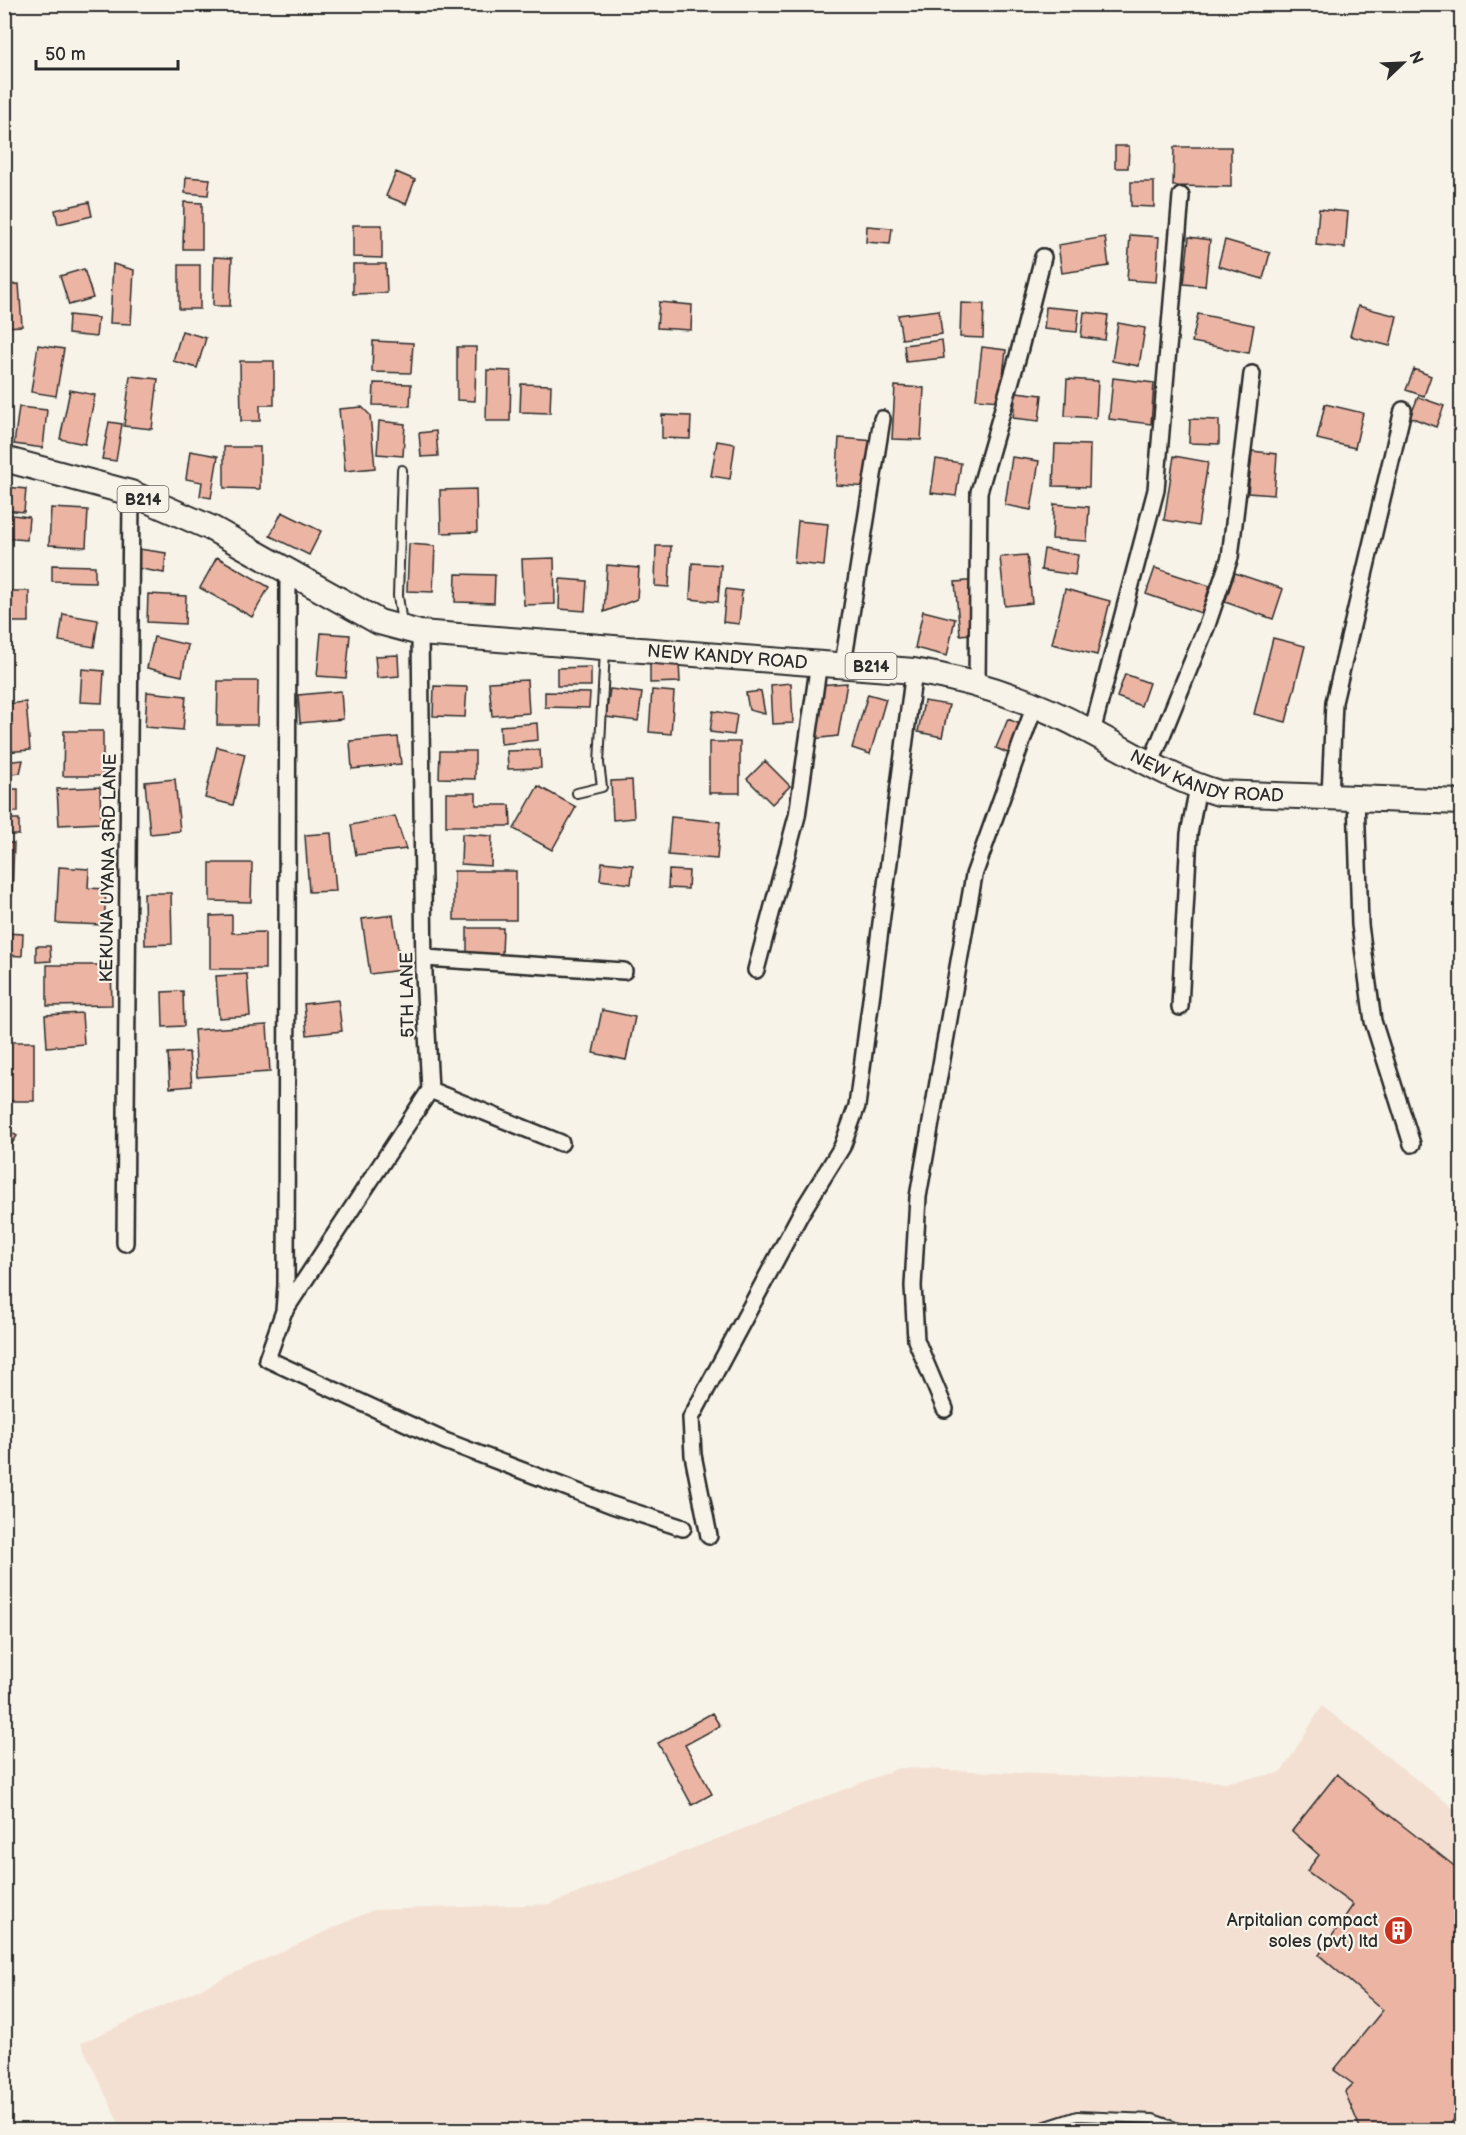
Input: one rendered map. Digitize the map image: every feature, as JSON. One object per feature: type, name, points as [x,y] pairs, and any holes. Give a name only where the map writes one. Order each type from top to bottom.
[{"type":"main road","name":"NEW KANDY ROAD","points":[[4,459],[131,493],[211,528],[288,570],[344,605],[378,622],[411,631],[914,671],[977,683],[1035,705],[1092,732],[1150,765],[1198,787],[1219,793],[1271,797],[1330,796],[1461,802]]},
{"type":"street","points":[[1092,732],[1156,490],[1181,196]]},
{"type":"street","points":[[977,683],[979,492],[1018,356],[1043,257]]},
{"type":"street","points":[[1150,765],[1208,625],[1230,556],[1252,374]]},
{"type":"street","points":[[1330,796],[1334,702],[1403,410]]},
{"type":"street","points":[[756,970],[797,816],[882,419]]},
{"type":"street","name":"KEKUNA UYANA 3RD LANE","points":[[125,1243],[131,493]]},
{"type":"street","points":[[284,1311],[288,570]]},
{"type":"street","name":"5TH LANE","points":[[411,631],[430,1090]]},
{"type":"street","points":[[709,1536],[693,1455],[691,1418],[801,1213],[842,1147],[856,1106],[914,671]]},
{"type":"street","points":[[945,1409],[916,1340],[913,1286],[918,1197],[974,875],[1035,705]]},
{"type":"street","points":[[1180,1007],[1190,834],[1198,787]]},
{"type":"street","points":[[1356,797],[1360,925],[1373,1021],[1412,1143]]},
{"type":"street","points":[[426,958],[624,971]]},
{"type":"street","points":[[561,1143],[430,1090],[284,1311],[267,1359],[444,1441],[612,1505],[683,1528]]},
{"type":"lane","points":[[402,470],[398,596],[411,631]]},
{"type":"lane","points":[[577,793],[602,787],[599,763],[601,687],[606,646]]},
{"type":"lane","points":[[1034,2130],[1077,2116],[1154,2119],[1184,2130]]},
{"type":"shaded area","points":[[1322,1706],[1461,1814],[1461,2130],[122,2130],[81,2043],[373,1910],[550,1904],[899,1768],[1228,1782],[1281,1773]]},
{"type":"building","points":[[1115,146],[1129,146],[1128,168],[1115,168]]},
{"type":"building","points":[[1174,147],[1231,147],[1231,187],[1173,186]]},
{"type":"building","points":[[396,172],[415,180],[406,204],[386,196]]},
{"type":"building","points":[[186,177],[210,179],[208,195],[185,193]]},
{"type":"building","points":[[1131,182],[1154,182],[1154,207],[1131,206]]},
{"type":"building","points":[[89,202],[92,216],[58,224],[55,210]]},
{"type":"building","points":[[184,202],[202,203],[202,249],[183,249]]},
{"type":"building","points":[[1319,209],[1348,212],[1345,248],[1316,245]]},
{"type":"building","points":[[353,225],[382,225],[382,258],[353,257]]},
{"type":"building","points":[[867,226],[892,228],[890,244],[866,242]]},
{"type":"building","points":[[1130,235],[1159,237],[1156,282],[1127,280]]},
{"type":"building","points":[[1105,237],[1109,266],[1062,273],[1058,245]]},
{"type":"building","points":[[1189,237],[1210,240],[1205,286],[1184,284]]},
{"type":"building","points":[[1225,240],[1270,253],[1263,279],[1218,266]]},
{"type":"building","points":[[214,257],[232,258],[230,306],[213,306]]},
{"type":"building","points":[[113,264],[134,270],[131,324],[110,323]]},
{"type":"building","points":[[353,264],[386,264],[387,293],[353,294]]},
{"type":"building","points":[[179,265],[200,265],[200,309],[179,309]]},
{"type":"building","points":[[84,269],[93,298],[69,305],[60,276]]},
{"type":"building","points":[[19,284],[22,326],[4,327],[4,285]]},
{"type":"building","points":[[659,302],[692,305],[691,330],[657,328]]},
{"type":"building","points":[[961,303],[984,304],[983,338],[960,337]]},
{"type":"building","points":[[1358,306],[1397,316],[1390,346],[1350,336]]},
{"type":"building","points":[[1046,307],[1079,310],[1077,332],[1044,329]]},
{"type":"building","points":[[939,310],[942,334],[902,339],[898,315]]},
{"type":"building","points":[[1084,312],[1108,315],[1105,340],[1081,337]]},
{"type":"building","points":[[1198,314],[1254,325],[1249,353],[1192,342]]},
{"type":"building","points":[[69,315],[98,318],[96,337],[68,334]]},
{"type":"building","points":[[1118,323],[1145,328],[1139,366],[1112,361]]},
{"type":"building","points":[[182,331],[206,338],[197,368],[173,361]]},
{"type":"building","points":[[942,340],[944,358],[906,362],[904,345]]},
{"type":"building","points":[[373,341],[413,343],[411,373],[372,372]]},
{"type":"building","points":[[38,345],[64,349],[56,396],[31,392]]},
{"type":"building","points":[[457,347],[476,347],[475,401],[457,400]]},
{"type":"building","points":[[982,347],[1006,350],[1000,401],[976,399]]},
{"type":"building","points":[[240,361],[274,361],[274,405],[260,405],[260,421],[241,421]]},
{"type":"building","points":[[1414,369],[1431,376],[1424,396],[1406,390]]},
{"type":"building","points":[[487,370],[511,371],[510,421],[486,421]]},
{"type":"building","points":[[130,376],[158,379],[152,429],[124,426]]},
{"type":"building","points":[[1113,378],[1154,383],[1151,424],[1109,419]]},
{"type":"building","points":[[1067,379],[1098,381],[1096,418],[1065,416]]},
{"type":"building","points":[[374,383],[411,384],[410,406],[373,405]]},
{"type":"building","points":[[521,384],[551,385],[550,413],[520,412]]},
{"type":"building","points":[[895,386],[924,388],[921,440],[892,439]]},
{"type":"building","points":[[70,390],[95,395],[85,444],[60,439]]},
{"type":"building","points":[[1016,392],[1042,395],[1039,421],[1013,418]]},
{"type":"building","points":[[1418,397],[1444,406],[1436,427],[1410,417]]},
{"type":"building","points":[[1325,404],[1363,413],[1355,448],[1317,439]]},
{"type":"building","points":[[19,407],[47,410],[43,448],[14,444]]},
{"type":"building","points":[[362,407],[370,415],[375,468],[345,471],[339,409]]},
{"type":"building","points":[[662,415],[691,416],[690,439],[662,438]]},
{"type":"building","points":[[1190,419],[1219,420],[1219,444],[1189,443]]},
{"type":"building","points":[[379,421],[405,424],[403,456],[377,454]]},
{"type":"building","points":[[109,422],[122,424],[116,461],[102,459]]},
{"type":"building","points":[[436,431],[438,456],[421,457],[419,433]]},
{"type":"building","points":[[839,438],[876,441],[874,487],[836,485]]},
{"type":"building","points":[[717,441],[735,444],[730,479],[711,476]]},
{"type":"building","points":[[1055,444],[1090,445],[1089,487],[1053,486]]},
{"type":"building","points":[[224,447],[260,447],[260,489],[224,488]]},
{"type":"building","points":[[190,451],[218,456],[211,498],[200,496],[202,482],[186,479]]},
{"type":"building","points":[[1252,451],[1277,454],[1274,495],[1248,493]]},
{"type":"building","points":[[1174,456],[1208,462],[1198,526],[1164,520]]},
{"type":"building","points":[[1012,457],[1039,461],[1031,510],[1005,505]]},
{"type":"building","points":[[936,459],[961,463],[956,496],[931,493]]},
{"type":"building","points":[[7,487],[26,489],[24,512],[5,510]]},
{"type":"building","points":[[476,489],[477,532],[441,533],[440,490]]},
{"type":"building","points":[[1054,504],[1089,507],[1087,541],[1052,539]]},
{"type":"building","points":[[51,508],[88,510],[86,547],[49,545]]},
{"type":"building","points":[[282,512],[321,531],[309,555],[270,536]]},
{"type":"building","points":[[4,514],[29,517],[27,540],[4,538]]},
{"type":"building","points":[[798,521],[828,524],[824,566],[794,563]]},
{"type":"building","points":[[409,544],[435,546],[433,592],[407,591]]},
{"type":"building","points":[[656,546],[671,546],[669,587],[655,586]]},
{"type":"building","points":[[139,549],[166,553],[164,573],[136,568]]},
{"type":"building","points":[[1044,549],[1078,555],[1075,575],[1041,570]]},
{"type":"building","points":[[1027,555],[1032,603],[1005,606],[1000,557]]},
{"type":"building","points":[[217,557],[269,587],[252,617],[200,588]]},
{"type":"building","points":[[554,558],[555,604],[524,605],[522,559]]},
{"type":"building","points":[[692,563],[721,565],[718,602],[690,599]]},
{"type":"building","points":[[52,565],[95,566],[95,582],[52,581]]},
{"type":"building","points":[[607,565],[639,568],[637,599],[604,612]]},
{"type":"building","points":[[1155,568],[1210,586],[1201,613],[1146,594]]},
{"type":"building","points":[[1235,573],[1283,589],[1273,619],[1225,602]]},
{"type":"building","points":[[456,574],[495,575],[494,603],[455,602]]},
{"type":"building","points":[[560,579],[587,581],[585,611],[559,609]]},
{"type":"building","points":[[979,580],[983,633],[960,635],[955,582]]},
{"type":"building","points":[[726,589],[742,591],[739,624],[723,622]]},
{"type":"building","points":[[1065,589],[1110,601],[1097,655],[1052,644]]},
{"type":"building","points":[[4,591],[29,591],[29,622],[4,622]]},
{"type":"building","points":[[148,594],[186,596],[185,624],[147,622]]},
{"type":"building","points":[[923,611],[955,619],[947,656],[915,648]]},
{"type":"building","points":[[63,614],[98,620],[94,647],[59,641]]},
{"type":"building","points":[[321,633],[350,635],[346,678],[317,676]]},
{"type":"building","points":[[154,637],[188,645],[182,676],[147,668]]},
{"type":"building","points":[[1273,638],[1305,646],[1286,722],[1254,714]]},
{"type":"building","points":[[398,655],[399,676],[377,678],[375,656]]},
{"type":"building","points":[[679,663],[680,682],[650,683],[650,664]]},
{"type":"building","points":[[591,667],[591,686],[557,686],[557,668]]},
{"type":"building","points":[[82,669],[104,671],[102,703],[80,702]]},
{"type":"building","points":[[1125,674],[1149,683],[1141,706],[1117,697]]},
{"type":"building","points":[[527,680],[529,713],[492,716],[489,682]]},
{"type":"building","points":[[218,681],[258,681],[257,725],[217,725]]},
{"type":"building","points":[[791,683],[793,723],[773,724],[771,685]]},
{"type":"building","points":[[847,683],[838,736],[804,740],[816,685]]},
{"type":"building","points":[[434,686],[467,687],[465,717],[433,716]]},
{"type":"building","points":[[610,689],[642,693],[638,721],[606,717]]},
{"type":"building","points":[[652,690],[674,692],[671,734],[649,732]]},
{"type":"building","points":[[341,691],[343,719],[300,723],[298,695]]},
{"type":"building","points":[[761,691],[765,714],[749,710],[746,693]]},
{"type":"building","points":[[147,692],[186,696],[183,730],[145,727]]},
{"type":"building","points":[[545,692],[590,693],[589,708],[545,707]]},
{"type":"building","points":[[868,694],[886,699],[870,754],[852,748]]},
{"type":"building","points":[[924,701],[949,705],[942,737],[918,732]]},
{"type":"building","points":[[26,702],[30,750],[4,752],[4,704]]},
{"type":"building","points":[[713,711],[737,715],[734,735],[710,732]]},
{"type":"building","points":[[1008,719],[1029,728],[1017,757],[996,748]]},
{"type":"building","points":[[537,723],[538,740],[501,744],[500,726]]},
{"type":"building","points":[[64,731],[103,731],[103,776],[63,776]]},
{"type":"building","points":[[398,737],[401,764],[352,769],[350,741]]},
{"type":"building","points":[[709,742],[740,742],[740,793],[709,793]]},
{"type":"building","points":[[217,747],[245,754],[233,805],[205,798]]},
{"type":"building","points":[[540,750],[541,768],[508,769],[507,751]]},
{"type":"building","points":[[440,751],[475,751],[475,779],[439,778]]},
{"type":"building","points":[[23,760],[20,773],[4,775],[4,762]]},
{"type":"building","points":[[765,761],[790,786],[772,804],[747,779]]},
{"type":"building","points":[[175,779],[180,831],[150,834],[145,782]]},
{"type":"building","points":[[632,780],[634,818],[613,820],[611,781]]},
{"type":"building","points":[[538,786],[576,807],[552,850],[514,829]]},
{"type":"building","points":[[100,787],[101,823],[59,825],[57,789]]},
{"type":"building","points":[[4,789],[18,789],[18,812],[4,812]]},
{"type":"building","points":[[446,793],[476,793],[476,805],[510,805],[511,826],[446,826]]},
{"type":"building","points":[[395,816],[406,849],[356,855],[351,825]]},
{"type":"building","points":[[671,817],[720,822],[717,859],[668,855]]},
{"type":"building","points":[[4,819],[19,819],[19,835],[4,835]]},
{"type":"building","points":[[331,833],[336,891],[309,892],[305,835]]},
{"type":"building","points":[[462,834],[492,836],[491,866],[461,864]]},
{"type":"building","points":[[4,843],[14,843],[12,896],[4,896]]},
{"type":"building","points":[[602,862],[633,865],[631,884],[600,880]]},
{"type":"building","points":[[210,863],[252,863],[251,902],[210,901]]},
{"type":"building","points":[[59,867],[89,869],[88,888],[106,889],[104,925],[56,923]]},
{"type":"building","points":[[669,870],[689,871],[688,889],[668,888]]},
{"type":"building","points":[[454,871],[516,871],[516,920],[454,920]]},
{"type":"building","points":[[144,893],[171,893],[172,944],[145,945]]},
{"type":"building","points":[[232,915],[232,933],[265,932],[265,969],[210,969],[210,916]]},
{"type":"building","points":[[393,915],[401,970],[370,974],[362,919]]},
{"type":"building","points":[[467,928],[503,928],[502,954],[467,953]]},
{"type":"building","points":[[4,933],[23,934],[22,956],[4,955]]},
{"type":"building","points":[[36,946],[50,946],[51,961],[36,962]]},
{"type":"building","points":[[47,965],[111,965],[112,1005],[47,1006]]},
{"type":"building","points":[[247,974],[250,1016],[219,1018],[216,976]]},
{"type":"building","points":[[183,991],[184,1026],[163,1027],[162,992]]},
{"type":"building","points":[[338,1000],[342,1031],[307,1035],[304,1004]]},
{"type":"building","points":[[602,1010],[635,1017],[626,1060],[593,1053]]},
{"type":"building","points":[[82,1013],[84,1044],[47,1047],[45,1015]]},
{"type":"building","points":[[267,1025],[270,1072],[197,1077],[194,1030]]},
{"type":"building","points":[[8,1042],[34,1042],[34,1101],[8,1101]]},
{"type":"building","points":[[189,1052],[192,1086],[170,1088],[168,1053]]},
{"type":"building","points":[[4,1128],[17,1136],[4,1155]]},
{"type":"building","points":[[712,1713],[720,1726],[685,1745],[712,1794],[692,1805],[658,1743]]},
{"type":"building","name":"Arpitalian compact soles (pvt) ltd","points":[[1337,1774],[1462,1872],[1462,2110],[1445,2130],[1361,2130],[1345,2092],[1353,2084],[1334,2070],[1383,2010],[1319,1955],[1353,1905],[1307,1871],[1319,1855],[1292,1831]]},
{"type":"place","name":"Arpitalian compact soles (pvt) ltd","points":[[1399,1930]]}]
